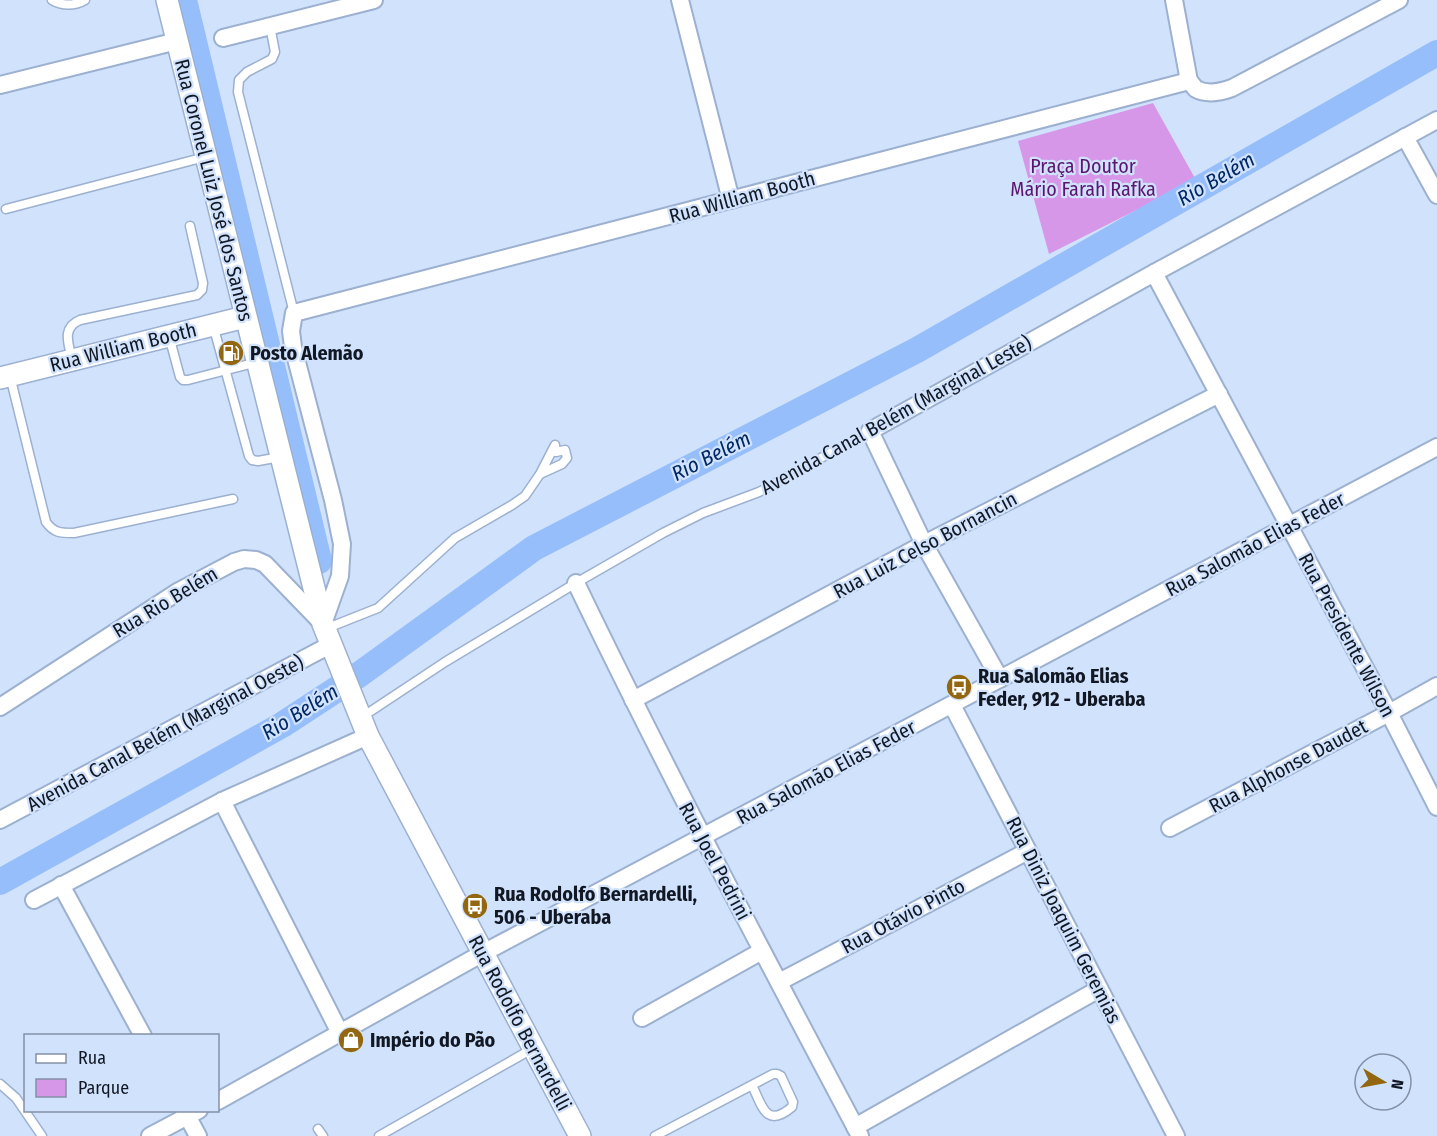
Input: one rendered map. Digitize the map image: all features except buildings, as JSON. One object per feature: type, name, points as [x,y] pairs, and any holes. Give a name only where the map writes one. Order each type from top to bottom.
[{"type":"street","name":"Rua Coronel Luiz José dos Santos","points":[[167,0],[280,457],[329,640]]},
{"type":"street","points":[[223,38],[374,0]]},
{"type":"street","points":[[680,0],[731,200]]},
{"type":"street","points":[[1174,0],[1189,81],[1197,89],[1208,92],[1221,92],[1232,88],[1399,0]]},
{"type":"street","points":[[0,85],[177,41]]},
{"type":"street","name":"Rua William Booth","points":[[294,313],[1189,81]]},
{"type":"street","name":"Avenida Canal Belém (Marginal Leste)","points":[[870,431],[1154,273],[1437,120]]},
{"type":"street","points":[[1405,136],[1437,195]]},
{"type":"street","name":"Rua Presidente Wilson","points":[[1154,273],[1437,807]]},
{"type":"street","points":[[294,313],[291,331],[293,347],[333,500],[342,544],[340,576],[329,640]]},
{"type":"street","name":"Rua William Booth","points":[[5,377],[245,317]]},
{"type":"street","name":"Rua Luiz Celso Bornancin","points":[[633,700],[924,544],[1219,394]]},
{"type":"street","points":[[870,431],[924,544],[1000,679]]},
{"type":"street","name":"Rua Salomão Elias Feder","points":[[219,1100],[483,953],[1437,447]]},
{"type":"street","name":"Rua Rio Belém","points":[[0,707],[179,591],[244,558],[265,564],[329,640]]},
{"type":"street","name":"Rua Joel Pedrini","points":[[576,583],[702,837],[858,1131]]},
{"type":"street","name":"Rua Rodolfo Bernardelli","points":[[329,640],[365,727],[580,1136]]},
{"type":"street","name":"Avenida Canal Belém (Marginal Oeste)","points":[[0,820],[329,640]]},
{"type":"street","name":"Rua Alphonse Daudet","points":[[1170,828],[1437,686]]},
{"type":"street","name":"Rua Diniz Joaquim Geremias","points":[[952,705],[1176,1136]]},
{"type":"street","name":"Avenida Canal Belém (Marginal Leste)","points":[[34,900],[365,727]]},
{"type":"street","points":[[222,801],[340,1033]]},
{"type":"street","name":"Rua Otávio Pinto","points":[[779,982],[1028,851]]},
{"type":"street","points":[[61,885],[142,1034]]},
{"type":"street","points":[[642,1018],[762,951]]},
{"type":"street","points":[[858,1131],[1099,989]]},
{"type":"street","points":[[150,1136],[190,1113],[198,1136]]},
{"type":"lane","points":[[52,0],[62,5],[85,0]]},
{"type":"lane","points":[[270,26],[275,52],[272,59],[247,72],[239,80],[238,92],[294,313]]},
{"type":"lane","points":[[6,209],[206,157]]},
{"type":"lane","points":[[73,360],[68,340],[68,332],[72,323],[197,295],[202,290],[203,283],[190,226]]},
{"type":"lane","points":[[213,325],[249,456],[252,460],[258,461],[280,457]]},
{"type":"lane","points":[[169,336],[180,377],[183,380],[256,362]]},
{"type":"lane","points":[[5,377],[46,522],[52,530],[74,533],[233,498]]},
{"type":"lane","name":"Avenida Canal Belém (Marginal Leste)","points":[[365,727],[445,662],[576,583],[663,533],[703,513],[759,492],[870,431]]},
{"type":"lane","points":[[329,640],[378,608],[455,538],[525,496],[540,474]]},
{"type":"lane","points":[[379,1136],[533,1048]]},
{"type":"lane","points":[[655,1136],[752,1085],[773,1074],[781,1076],[793,1102],[792,1107],[775,1116],[770,1116],[766,1113],[752,1085]]},
{"type":"lane","points":[[0,1084],[16,1098],[24,1110]]},
{"type":"lane","points":[[26,1112],[42,1136]]},
{"type":"green space","name":"Praça Doutor Mário Farah Rafka","points":[[1153,103],[1196,180],[1049,254],[1018,141]]},
{"type":"waterway","points":[[184,0],[319,561]]},
{"type":"waterway","name":"Rio Belém","points":[[0,882],[282,725],[360,674],[534,548],[917,350],[1437,53]]},
{"type":"place","name":"Posto Alemão","points":[[231,353]]},
{"type":"place","name":"Rua Salomão Elias Feder, 912 - Uberaba","points":[[959,687]]},
{"type":"place","name":"Rua Rodolfo Bernardelli, 506 - Uberaba","points":[[475,906]]},
{"type":"place","name":"Império do Pão","points":[[351,1040]]}]
